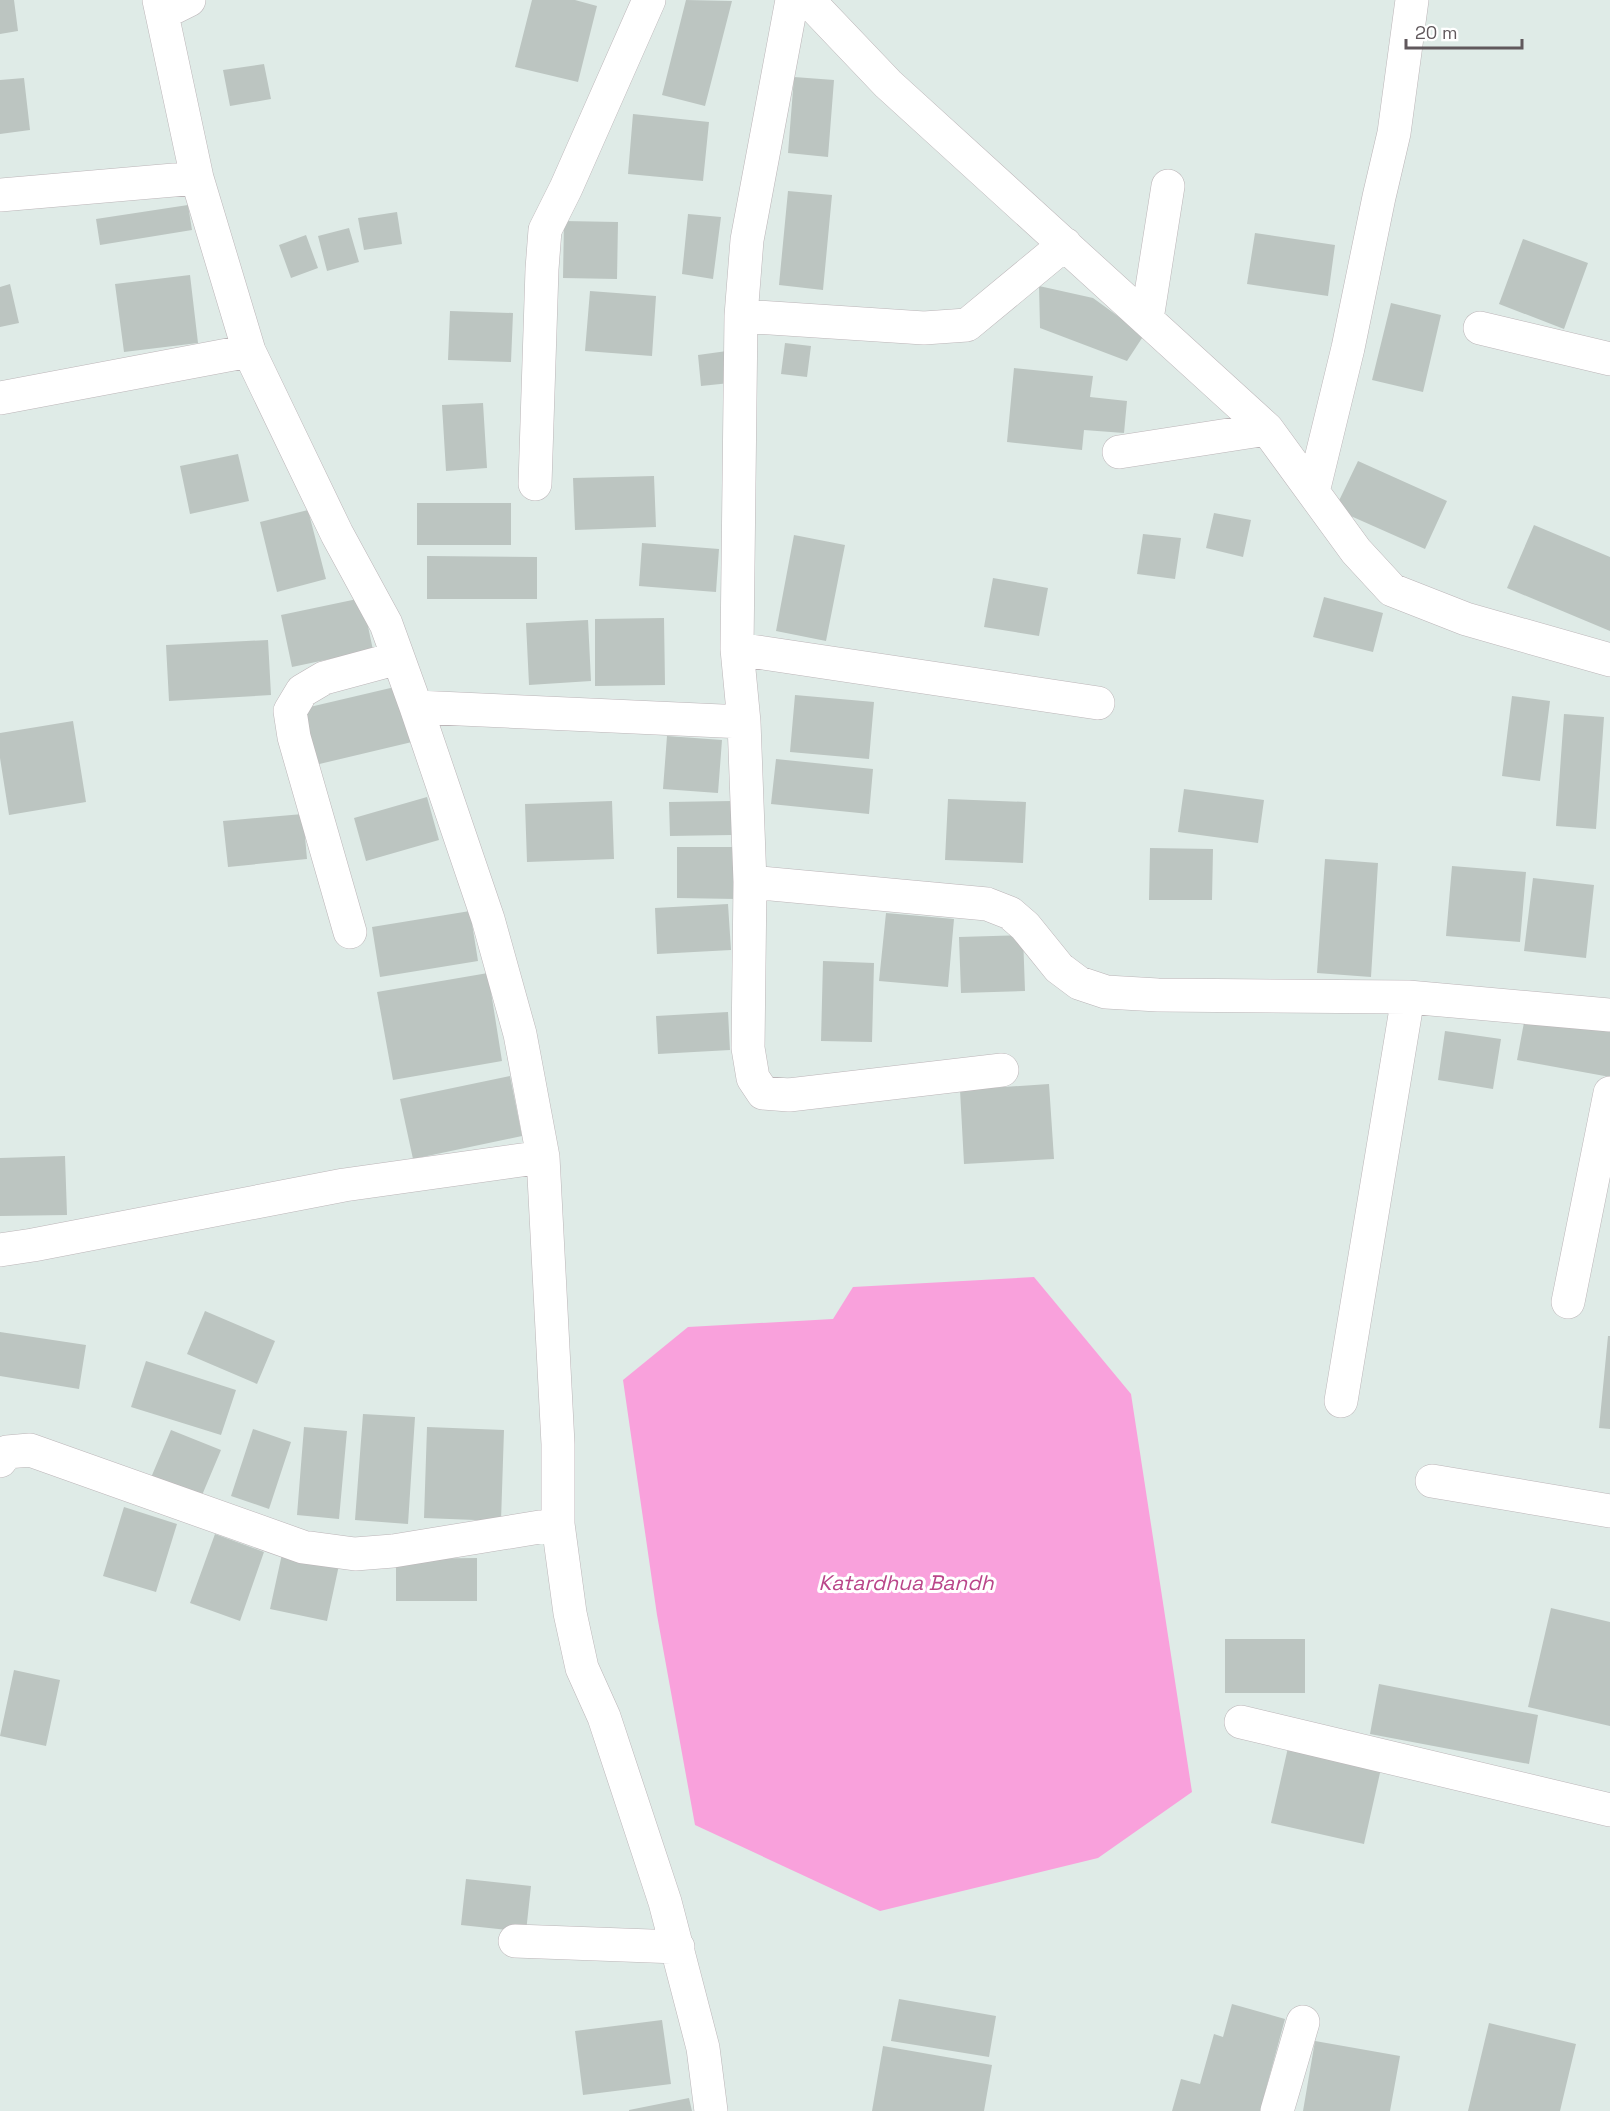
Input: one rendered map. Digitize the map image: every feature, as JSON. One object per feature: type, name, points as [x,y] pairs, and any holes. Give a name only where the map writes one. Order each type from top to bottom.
[{"type":"street","points":[[535,483],[545,230],[566,188],[649,0]]},
{"type":"street","points":[[792,0],[747,240],[741,316],[737,649],[744,722],[750,882],[748,1048],[753,1078],[763,1093],[789,1095],[1002,1070]]},
{"type":"street","points":[[808,0],[888,84],[1267,429],[1356,551],[1392,590],[1466,619],[1610,660]]},
{"type":"street","points":[[1313,492],[1348,348],[1394,134],[1412,0]]},
{"type":"street","points":[[170,4],[197,178],[249,351],[337,534],[386,624],[488,919],[520,1034],[543,1157],[559,1473],[558,1524],[570,1613],[582,1668],[604,1717],[639,1819],[678,1947],[704,2049],[711,2111]]},
{"type":"street","points":[[0,195],[197,178]]},
{"type":"street","points":[[1147,319],[1168,186]]},
{"type":"street","points":[[741,316],[924,328],[967,325],[1065,244]]},
{"type":"street","points":[[1480,328],[1610,359]]},
{"type":"street","points":[[0,398],[249,351]]},
{"type":"street","points":[[1119,452],[1267,429]]},
{"type":"street","points":[[737,649],[1098,703]]},
{"type":"street","points":[[350,932],[294,737],[290,711],[302,691],[324,678],[398,658]]},
{"type":"street","points":[[416,707],[744,722]]},
{"type":"street","points":[[750,882],[987,904],[1010,914],[1025,926],[1059,968],[1079,983],[1106,992],[1158,995],[1408,997],[1610,1015]]},
{"type":"street","points":[[1341,1401],[1408,997]]},
{"type":"street","points":[[1568,1302],[1610,1093]]},
{"type":"street","points":[[0,1250],[344,1185],[543,1157]]},
{"type":"street","points":[[0,1461],[7,1452],[30,1450],[303,1547],[355,1554],[393,1551],[558,1524]]},
{"type":"street","points":[[1432,1481],[1610,1511]]},
{"type":"street","points":[[1241,1722],[1610,1810]]},
{"type":"street","points":[[515,1941],[678,1947]]},
{"type":"street","points":[[1277,2111],[1303,2022]]},
{"type":"water","name":"Katardhua Bandh","points":[[1034,1277],[1131,1394],[1192,1792],[1098,1858],[880,1911],[695,1825],[657,1615],[623,1380],[688,1327],[833,1319],[853,1287]]},
{"type":"building","points":[[0,0],[14,0],[18,31],[0,34]]},
{"type":"building","points":[[532,0],[575,0],[597,6],[578,82],[515,67]]},
{"type":"building","points":[[686,0],[732,1],[705,106],[662,95]]},
{"type":"building","points":[[264,64],[271,99],[230,106],[223,70]]},
{"type":"building","points":[[794,77],[834,80],[828,157],[788,153]]},
{"type":"building","points":[[24,78],[30,130],[0,134],[0,80]]},
{"type":"building","points":[[633,114],[709,122],[703,181],[628,174]]},
{"type":"building","points":[[788,191],[832,195],[823,290],[779,285]]},
{"type":"building","points":[[188,205],[192,230],[100,245],[96,219]]},
{"type":"building","points":[[397,212],[402,244],[364,250],[358,218]]},
{"type":"building","points":[[688,214],[721,217],[713,279],[682,274]]},
{"type":"building","points":[[564,221],[618,222],[617,279],[563,278]]},
{"type":"building","points":[[349,228],[359,262],[327,271],[318,236]]},
{"type":"building","points":[[1255,233],[1335,245],[1328,296],[1247,284]]},
{"type":"building","points":[[306,235],[318,268],[291,278],[279,245]]},
{"type":"building","points":[[1523,239],[1588,263],[1564,329],[1499,304]]},
{"type":"building","points":[[190,275],[198,343],[124,352],[115,284]]},
{"type":"building","points":[[10,284],[19,323],[0,327],[0,287]]},
{"type":"building","points":[[1039,286],[1093,298],[1144,335],[1127,361],[1040,328]]},
{"type":"building","points":[[590,291],[656,296],[652,356],[585,351]]},
{"type":"building","points":[[1391,303],[1441,315],[1423,392],[1372,380]]},
{"type":"building","points":[[450,311],[513,313],[511,362],[448,360]]},
{"type":"building","points":[[785,343],[811,346],[807,377],[781,374]]},
{"type":"building","points":[[727,351],[730,383],[701,386],[698,355]]},
{"type":"building","points":[[1014,368],[1093,376],[1090,397],[1127,401],[1124,433],[1084,430],[1082,450],[1007,442]]},
{"type":"building","points":[[483,403],[487,468],[446,471],[442,405]]},
{"type":"building","points":[[238,454],[249,501],[190,514],[180,466]]},
{"type":"building","points":[[1358,461],[1447,501],[1425,549],[1335,509]]},
{"type":"building","points":[[654,476],[656,527],[575,530],[573,478]]},
{"type":"building","points":[[417,503],[511,503],[511,545],[417,545]]},
{"type":"building","points":[[308,510],[326,579],[277,592],[260,522]]},
{"type":"building","points":[[1214,513],[1251,520],[1243,557],[1206,548]]},
{"type":"building","points":[[1534,525],[1610,557],[1610,631],[1507,588]]},
{"type":"building","points":[[1143,534],[1181,538],[1175,579],[1137,574]]},
{"type":"building","points":[[794,535],[845,545],[826,641],[776,631]]},
{"type":"building","points":[[642,543],[719,549],[716,592],[639,586]]},
{"type":"building","points":[[427,556],[537,557],[537,599],[427,599]]},
{"type":"building","points":[[993,578],[1048,588],[1039,636],[984,627]]},
{"type":"building","points":[[1324,597],[1383,613],[1373,652],[1313,637]]},
{"type":"building","points":[[362,598],[373,650],[292,667],[281,615]]},
{"type":"building","points":[[664,618],[665,685],[595,686],[595,619]]},
{"type":"building","points":[[588,620],[591,681],[529,685],[526,623]]},
{"type":"building","points":[[268,640],[271,695],[169,701],[166,645]]},
{"type":"building","points":[[399,686],[412,742],[311,766],[297,710]]},
{"type":"building","points":[[795,695],[874,702],[869,759],[790,752]]},
{"type":"building","points":[[1512,696],[1550,701],[1540,781],[1502,776]]},
{"type":"building","points":[[1564,714],[1604,717],[1596,829],[1556,826]]},
{"type":"building","points":[[73,721],[86,802],[9,815],[0,758],[0,733]]},
{"type":"building","points":[[667,736],[722,740],[718,793],[663,789]]},
{"type":"building","points":[[776,759],[873,769],[869,814],[771,804]]},
{"type":"building","points":[[1184,789],[1264,800],[1258,843],[1178,832]]},
{"type":"building","points":[[427,797],[439,840],[366,861],[354,818]]},
{"type":"building","points":[[948,799],[1026,802],[1023,863],[945,860]]},
{"type":"building","points":[[612,801],[614,859],[527,862],[525,804]]},
{"type":"building","points":[[732,801],[732,835],[670,836],[669,802]]},
{"type":"building","points":[[303,814],[307,859],[228,867],[223,821]]},
{"type":"building","points":[[677,847],[736,847],[736,899],[677,898]]},
{"type":"building","points":[[1150,848],[1213,849],[1212,900],[1149,900]]},
{"type":"building","points":[[1325,859],[1378,863],[1371,977],[1317,973]]},
{"type":"building","points":[[1452,866],[1526,872],[1520,942],[1446,936]]},
{"type":"building","points":[[1533,878],[1594,885],[1586,958],[1524,951]]},
{"type":"building","points":[[728,904],[731,950],[657,954],[655,908]]},
{"type":"building","points":[[470,911],[478,961],[380,977],[372,927]]},
{"type":"building","points":[[886,913],[954,919],[948,987],[879,981]]},
{"type":"building","points":[[1023,935],[1025,991],[961,993],[959,937]]},
{"type":"building","points":[[823,961],[874,963],[872,1042],[821,1041]]},
{"type":"building","points":[[488,973],[502,1061],[393,1080],[377,992]]},
{"type":"building","points":[[728,1012],[730,1050],[658,1054],[656,1016]]},
{"type":"building","points":[[1525,1017],[1610,1032],[1610,1077],[1517,1060]]},
{"type":"building","points":[[1445,1031],[1501,1039],[1493,1089],[1438,1080]]},
{"type":"building","points":[[510,1076],[522,1136],[413,1159],[400,1099]]},
{"type":"building","points":[[1049,1084],[1054,1159],[964,1164],[960,1090]]},
{"type":"building","points":[[65,1156],[67,1215],[0,1216],[0,1158]]},
{"type":"building","points":[[205,1311],[275,1341],[257,1384],[187,1354]]},
{"type":"building","points":[[0,1332],[86,1345],[79,1389],[0,1376]]},
{"type":"building","points":[[1608,1336],[1610,1336],[1610,1429],[1599,1428]]},
{"type":"building","points":[[146,1361],[236,1390],[221,1435],[131,1407]]},
{"type":"building","points":[[363,1414],[415,1417],[408,1524],[355,1520]]},
{"type":"building","points":[[304,1427],[347,1431],[339,1519],[297,1515]]},
{"type":"building","points":[[427,1427],[504,1430],[501,1521],[424,1518]]},
{"type":"building","points":[[253,1429],[291,1442],[269,1509],[231,1496]]},
{"type":"building","points":[[171,1430],[221,1450],[200,1500],[150,1480]]},
{"type":"building","points":[[124,1507],[177,1524],[156,1592],[103,1576]]},
{"type":"building","points":[[215,1534],[264,1552],[240,1621],[190,1603]]},
{"type":"building","points":[[282,1554],[339,1565],[327,1621],[270,1609]]},
{"type":"building","points":[[477,1558],[477,1601],[396,1601],[396,1559]]},
{"type":"building","points":[[1551,1608],[1610,1622],[1610,1726],[1528,1707]]},
{"type":"building","points":[[1225,1639],[1305,1639],[1305,1693],[1225,1693]]},
{"type":"building","points":[[14,1670],[60,1680],[46,1746],[0,1736]]},
{"type":"building","points":[[1379,1684],[1538,1715],[1529,1764],[1370,1734]]},
{"type":"building","points":[[1289,1743],[1382,1764],[1364,1844],[1271,1823]]},
{"type":"building","points":[[466,1879],[531,1886],[526,1932],[461,1925]]},
{"type":"building","points":[[899,1999],[996,2016],[989,2057],[891,2041]]},
{"type":"building","points":[[1232,2004],[1285,2019],[1260,2111],[1172,2111],[1181,2079],[1200,2084],[1214,2034],[1223,2037]]},
{"type":"building","points":[[662,2020],[671,2084],[583,2095],[575,2031]]},
{"type":"building","points":[[1489,2023],[1576,2044],[1560,2111],[1468,2111]]},
{"type":"building","points":[[1315,2041],[1400,2056],[1390,2111],[1303,2111]]},
{"type":"building","points":[[883,2046],[992,2065],[984,2111],[872,2111]]},
{"type":"building","points":[[689,2098],[692,2111],[629,2111],[629,2110]]}]
